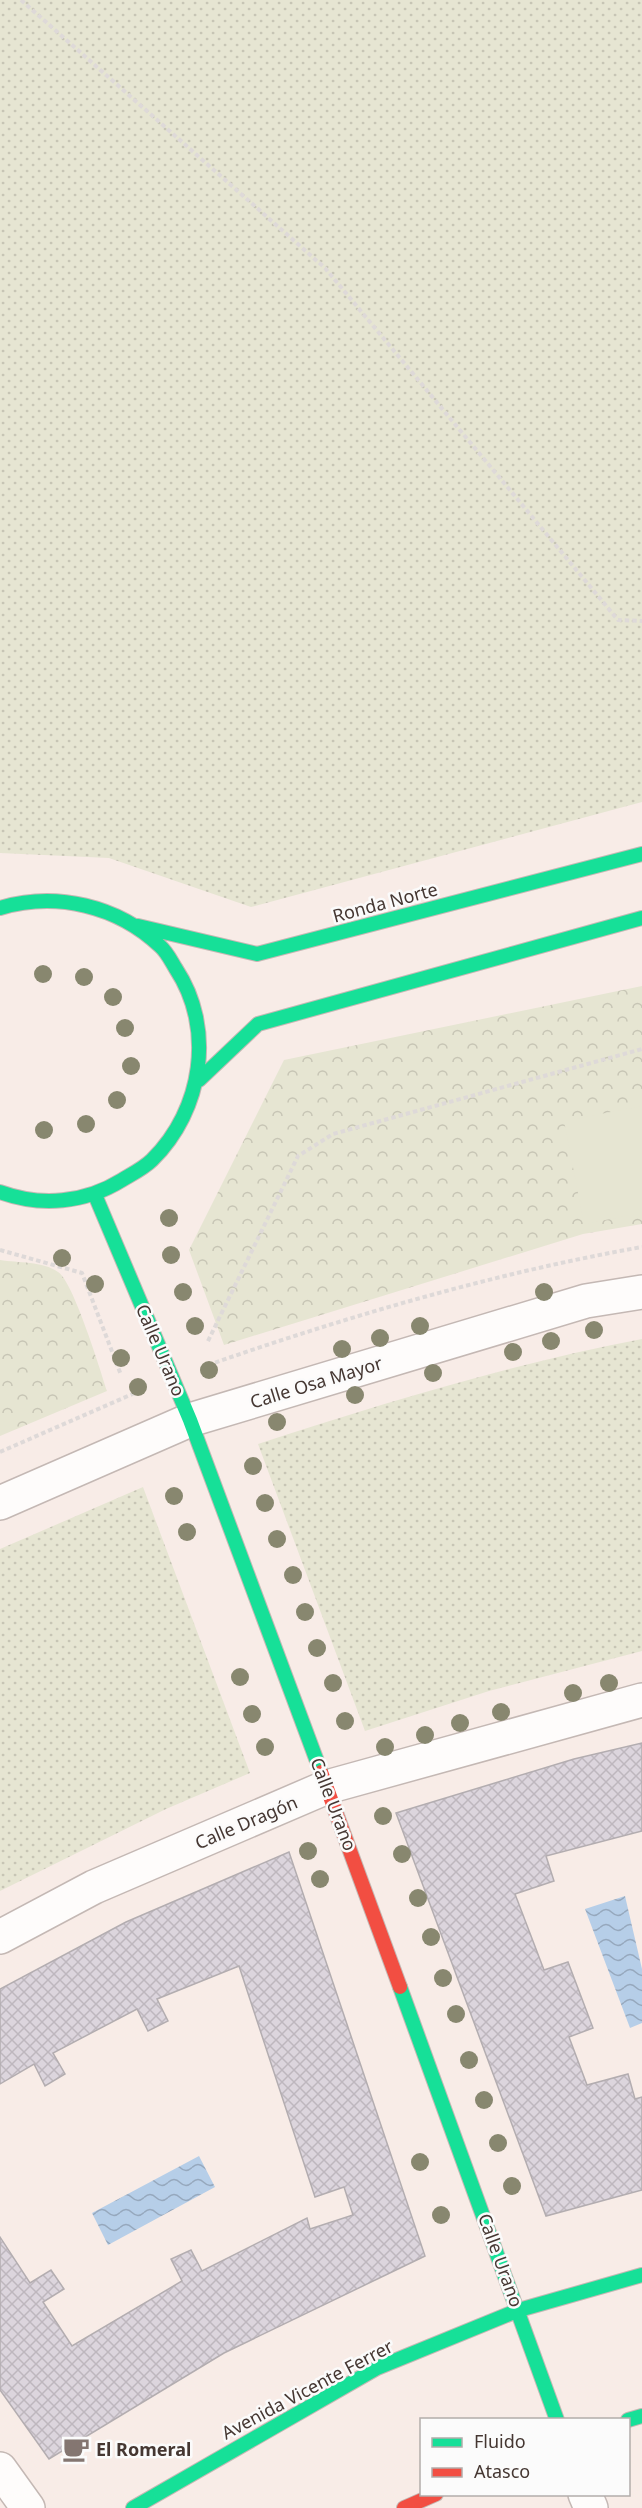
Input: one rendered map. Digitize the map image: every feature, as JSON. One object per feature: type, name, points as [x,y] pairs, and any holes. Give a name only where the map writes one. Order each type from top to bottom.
[{"type":"main road","name":"Ronda Norte","points":[[137,926],[256,954],[642,854]]},
{"type":"main road","points":[[0,908],[48,899],[95,905],[137,926],[169,955],[190,993],[201,1036],[199,1080],[186,1118],[163,1152],[131,1179],[95,1195],[49,1202],[0,1192]]},
{"type":"main road","points":[[199,1080],[258,1024],[642,918]]},
{"type":"main road","name":"Calle Urano","points":[[95,1195],[190,1420],[519,2310],[556,2418]]},
{"type":"main road","name":"Avenida Vicente Ferrer","points":[[133,2508],[377,2368],[519,2310],[642,2275]]},
{"type":"main road","points":[[404,2508],[431,2496]]},
{"type":"street","name":"Calle Osa Mayor","points":[[0,1503],[190,1420],[586,1300],[642,1292]]},
{"type":"street","name":"Calle Dragón","points":[[0,1937],[94,1887],[327,1787],[642,1700]]},
{"type":"street","points":[[0,2469],[28,2508]]},
{"type":"path","points":[[21,0],[325,268],[618,620],[642,621]]},
{"type":"path","points":[[208,1341],[298,1156],[333,1134],[642,1049]]},
{"type":"path","points":[[0,1452],[172,1377],[425,1298],[533,1270],[642,1246]]},
{"type":"path","points":[[0,1250],[82,1273],[121,1375]]},
{"type":"green space","points":[[0,0],[642,0],[642,802],[251,907],[109,858],[0,853]]},
{"type":"green space","points":[[642,986],[642,1224],[583,1234],[224,1345],[189,1250],[284,1060]]},
{"type":"green space","points":[[642,1106],[642,1213],[584,1224],[564,1121]]},
{"type":"green space","points":[[0,1260],[52,1268],[64,1279],[85,1327],[107,1391],[0,1436]]},
{"type":"green space","points":[[642,1339],[642,1651],[489,1691],[365,1731],[258,1444],[496,1372]]},
{"type":"green space","points":[[143,1487],[250,1773],[166,1809],[0,1891],[0,1549]]},
{"type":"water","points":[[625,1896],[642,1969],[642,2023],[630,2028],[585,1909]]},
{"type":"water","points":[[199,2156],[215,2187],[108,2245],[92,2213]]},
{"type":"building","points":[[642,1743],[642,1831],[546,1856],[554,1881],[515,1894],[544,1970],[568,1962],[593,2028],[569,2037],[587,2085],[628,2074],[635,2099],[642,2097],[642,2190],[546,2216],[396,1813],[574,1759]]},
{"type":"building","points":[[289,1852],[425,2256],[224,2353],[49,2459],[0,2390],[0,2237],[30,2283],[51,2270],[64,2289],[43,2302],[72,2346],[182,2281],[171,2259],[191,2250],[202,2271],[307,2218],[310,2229],[353,2215],[344,2187],[315,2197],[239,1966],[157,1999],[168,2021],[148,2031],[137,2009],[53,2053],[65,2074],[45,2086],[34,2064],[0,2084],[0,1989],[126,1922]]},
{"type":"traffic: fast","points":[[138,926],[257,954],[642,854]]},
{"type":"traffic: fast","points":[[0,908],[21,903],[64,902],[106,912],[143,932],[165,951],[188,992],[196,1017],[199,1042],[198,1068],[183,1117],[169,1140],[145,1166],[108,1188],[78,1198],[31,1200],[0,1192]]},
{"type":"traffic: fast","points":[[199,1080],[258,1024],[642,918]]},
{"type":"traffic: fast","points":[[95,1195],[190,1420],[321,1772]]},
{"type":"traffic: fast","points":[[400,1987],[556,2418]]},
{"type":"traffic: fast","points":[[133,2508],[377,2368],[519,2310],[642,2275]]},
{"type":"traffic: fast","points":[[630,2419],[642,2416]]},
{"type":"traffic: jam","points":[[321,1772],[400,1987]]},
{"type":"traffic: jam","points":[[404,2508],[431,2496]]},
{"type":"place","name":"El Romeral","points":[[76,2449]]}]
